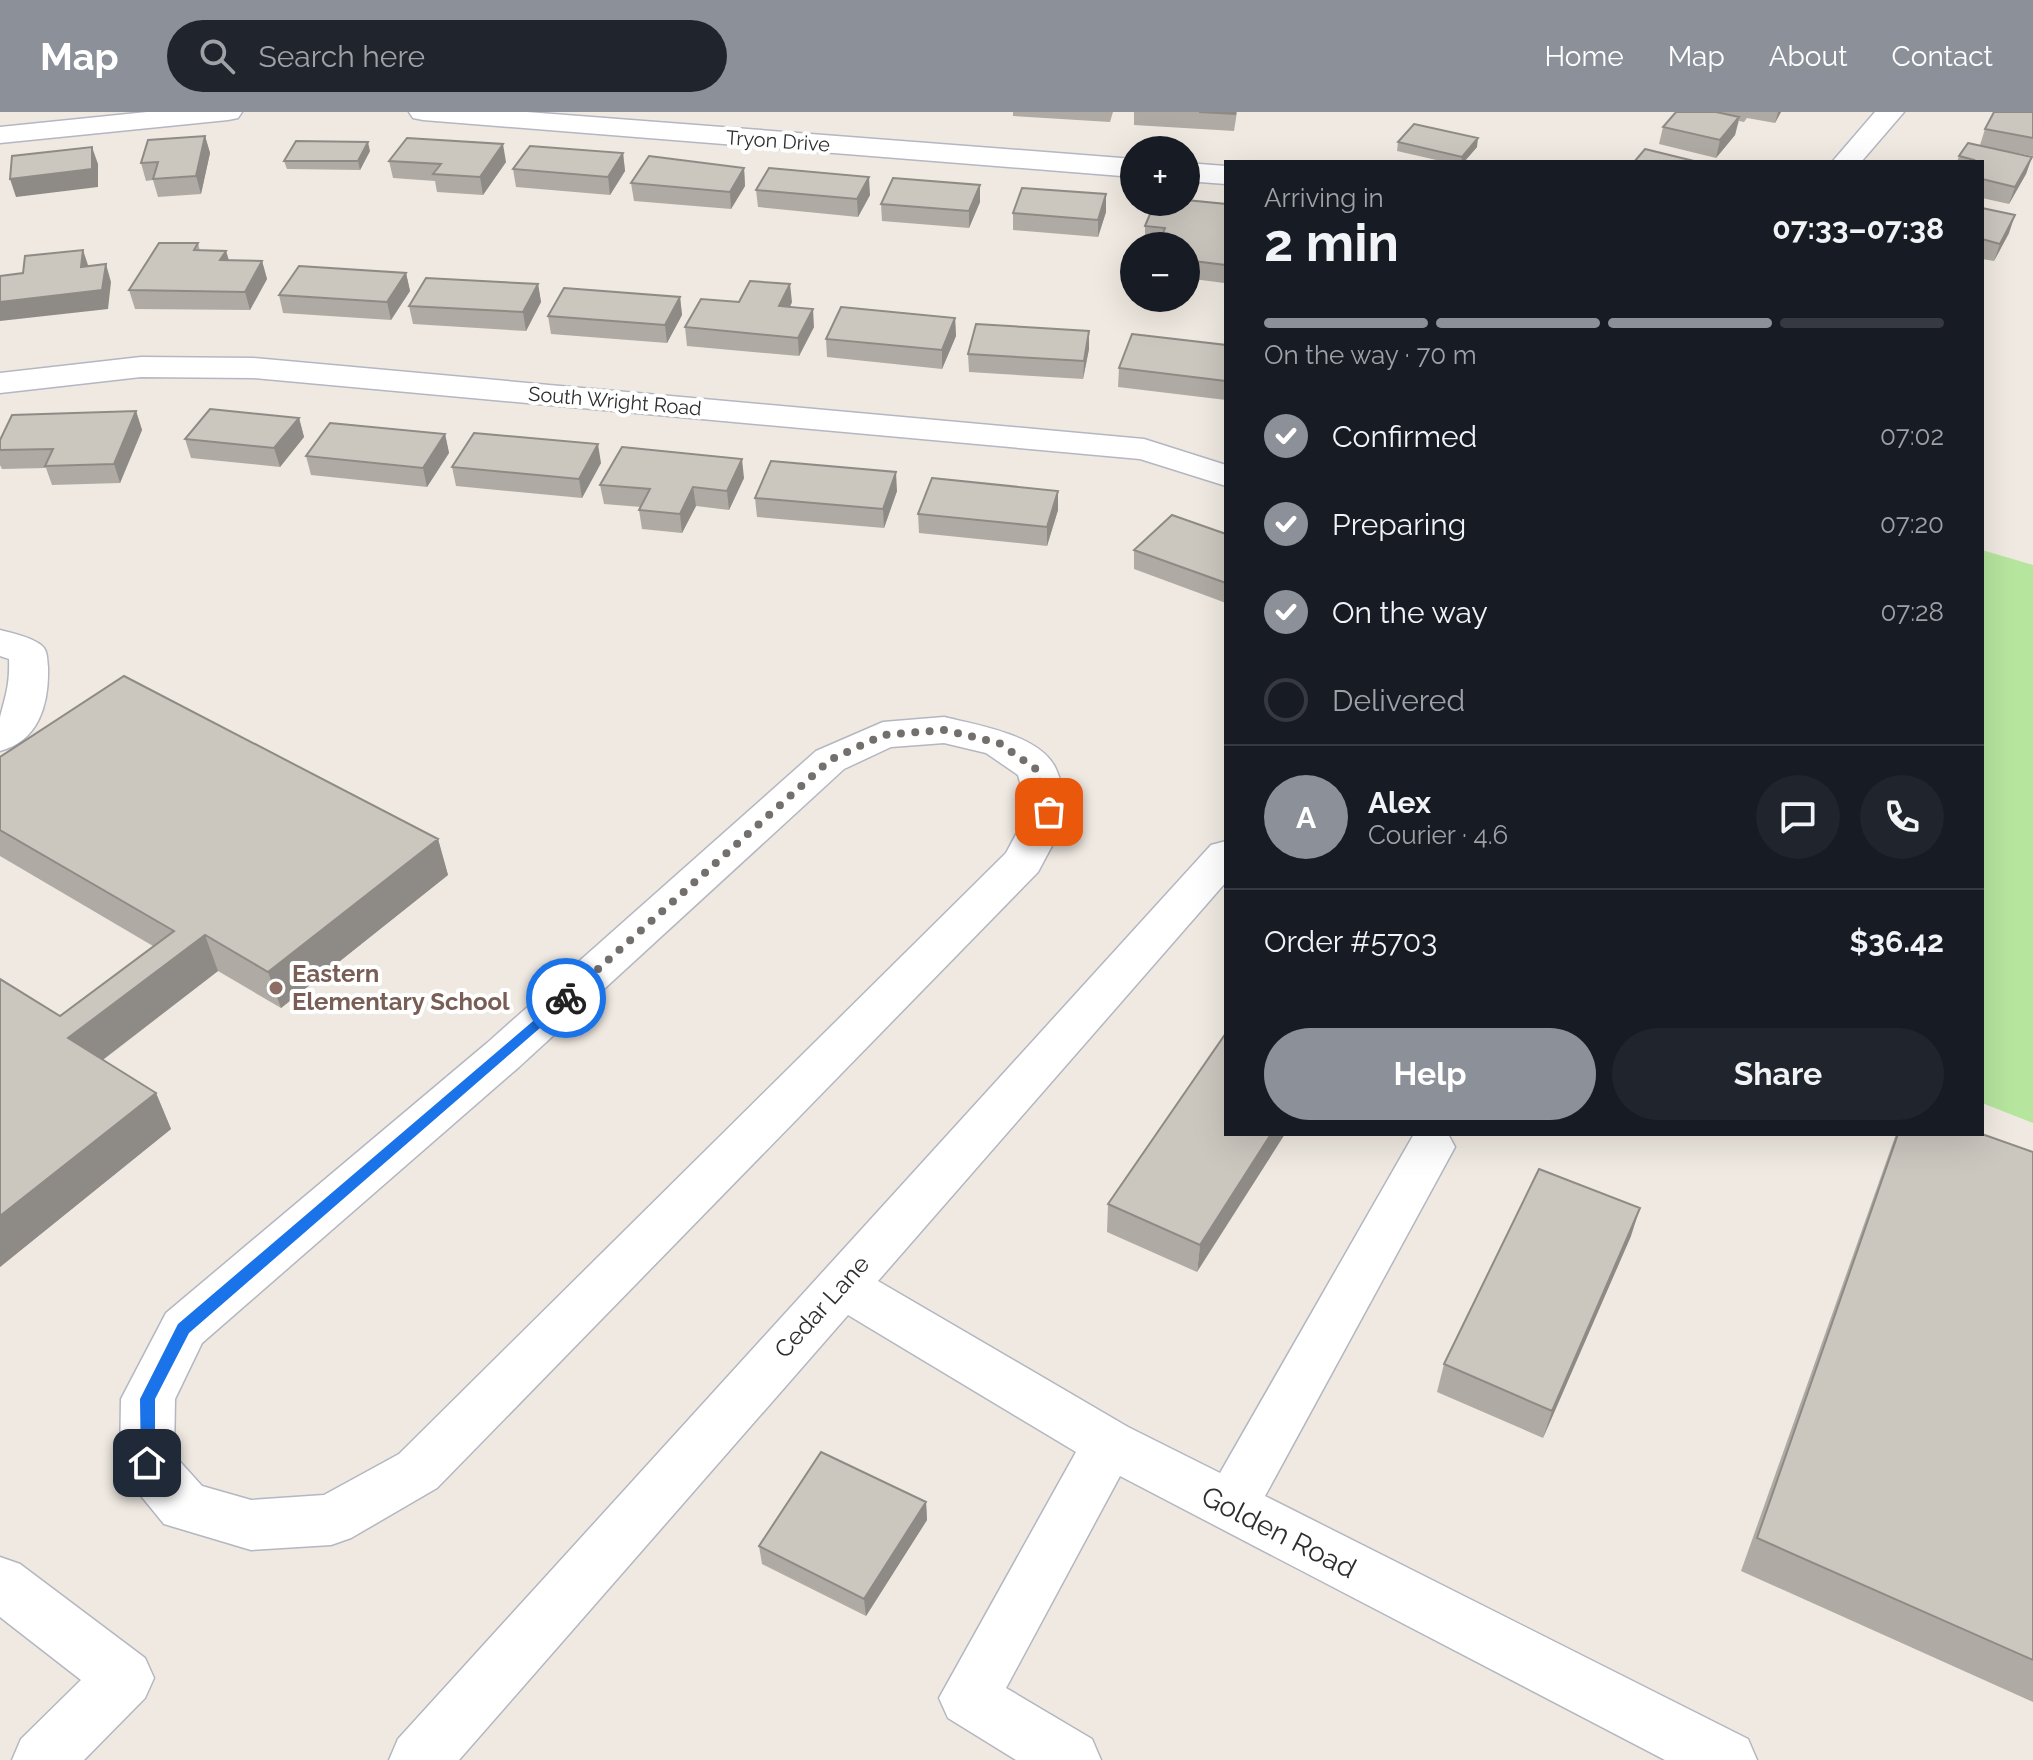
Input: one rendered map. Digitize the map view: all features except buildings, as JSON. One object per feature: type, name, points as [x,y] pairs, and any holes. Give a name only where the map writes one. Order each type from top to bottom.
[{"type":"street","points":[[0,135],[228,112]]},
{"type":"street","name":"Tryon Drive","points":[[423,112],[1120,167]]},
{"type":"street","points":[[771,140],[787,112]]},
{"type":"street","points":[[1848,160],[1890,112]]},
{"type":"street","points":[[1200,173],[1224,175]]},
{"type":"street","name":"South Wright Road","points":[[0,383],[141,367],[253,368],[1144,449],[1224,475]]},
{"type":"street","points":[[0,642],[28,653],[30,700],[8,733],[0,738]]},
{"type":"street","points":[[944,730],[999,743],[1036,769],[1049,812],[1023,862],[681,1206],[418,1471],[331,1520],[251,1525],[184,1506],[147,1463],[148,1399],[184,1328],[503,1055],[830,760],[883,735],[944,730]]},
{"type":"street","name":"Cedar Lane","points":[[419,1760],[1224,857]]},
{"type":"street","points":[[1230,1507],[1431,1147]]},
{"type":"street","name":"Golden Road","points":[[841,1285],[1109,1444],[1727,1760]]},
{"type":"street","points":[[1071,1760],[969,1698],[1109,1444]]},
{"type":"street","points":[[0,1583],[124,1678],[42,1760]]},
{"type":"green space","points":[[1984,551],[2033,565],[2033,1123],[1984,1104]]},
{"type":"way so far","points":[[566,998],[830,760],[883,735],[944,730],[999,743],[1036,769],[1049,812]]},
{"type":"place","name":"Eastern Elementary School","points":[[276,988]]},
{"type":"route","points":[[147,1463],[148,1399],[184,1328],[566,998]]}]
